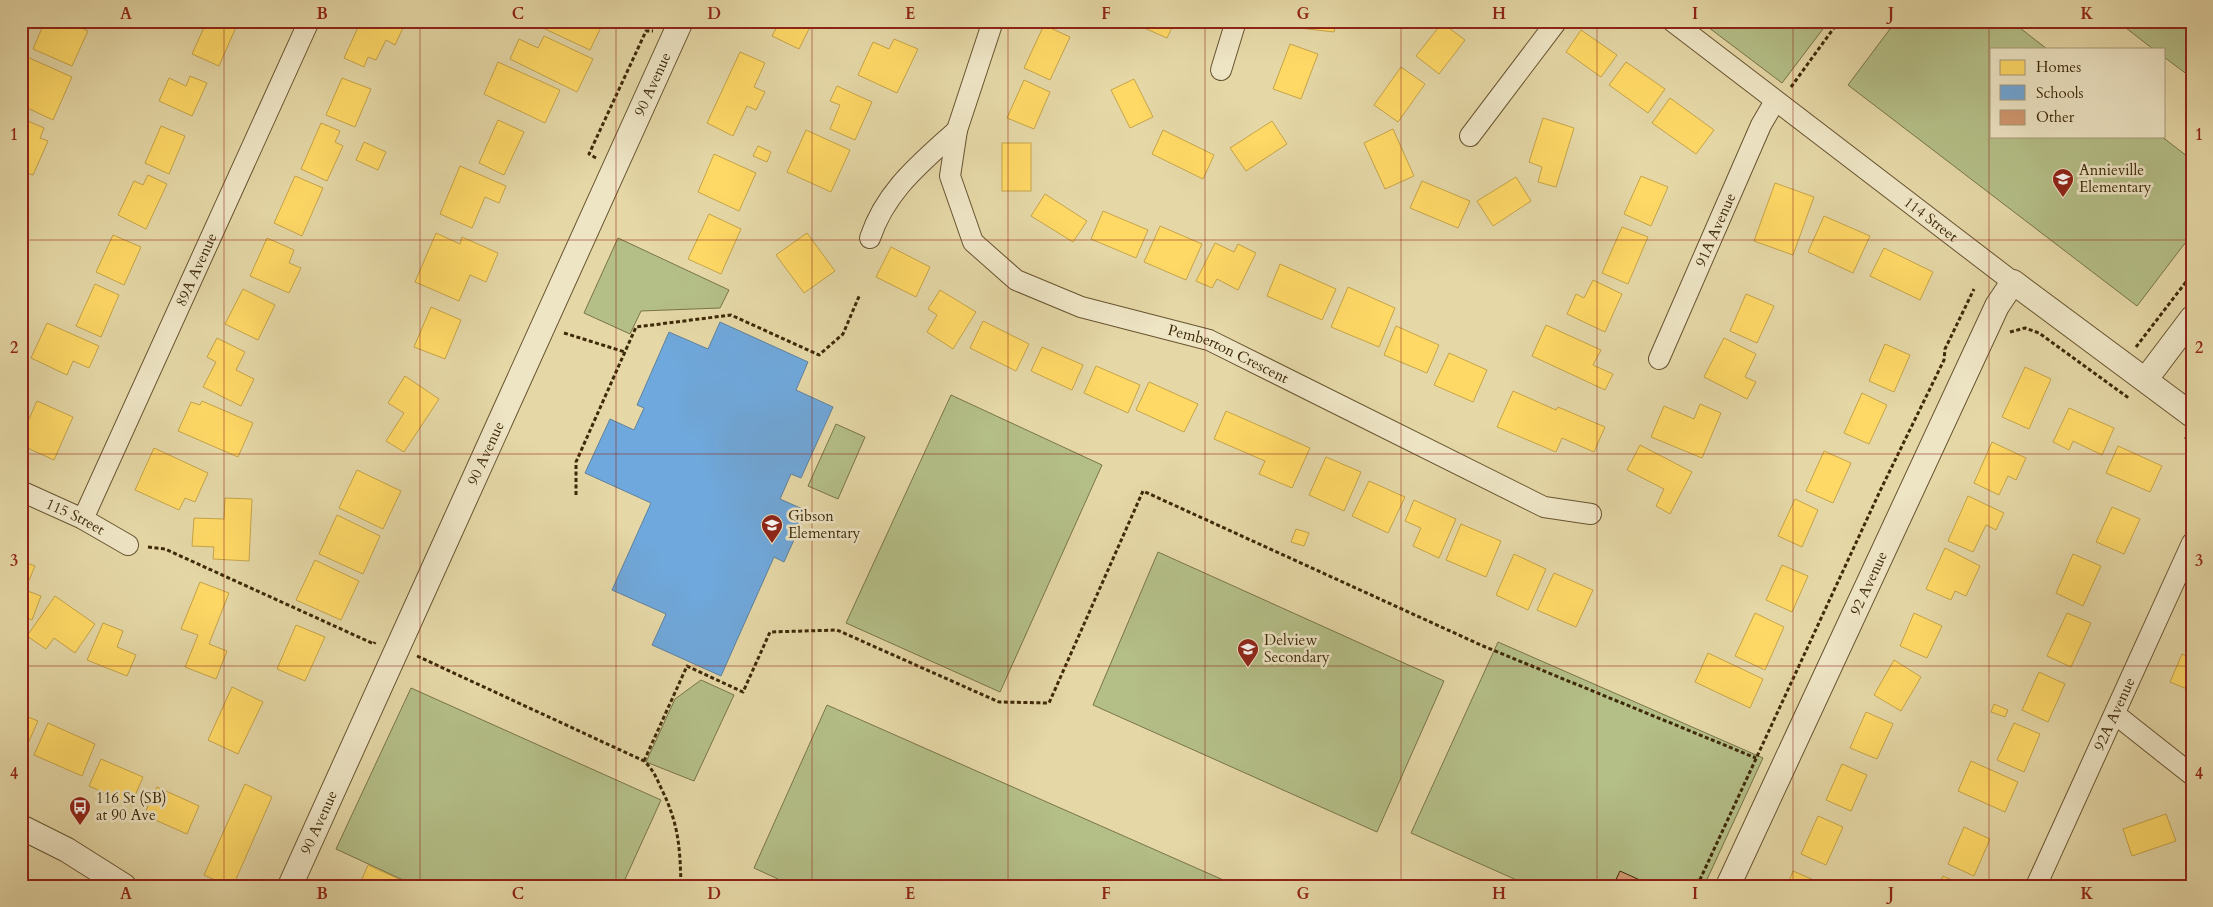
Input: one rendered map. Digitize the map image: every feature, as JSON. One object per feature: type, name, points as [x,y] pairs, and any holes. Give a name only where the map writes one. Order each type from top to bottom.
[{"type":"street","name":"89A Avenue","points":[[84,520],[309,21]]},
{"type":"street","name":"90 Avenue","points":[[290,886],[681,21]]},
{"type":"street","name":"Pemberton Crescent","points":[[993,21],[956,130],[950,176],[973,242],[1016,280],[1081,307],[1209,340],[1544,506],[1591,514]]},
{"type":"street","points":[[1220,70],[1236,21]]},
{"type":"street","points":[[1470,136],[1557,21]]},
{"type":"street","name":"114 Street","points":[[1672,21],[1782,95],[2013,282],[2192,414]]},
{"type":"street","name":"91A Avenue","points":[[1659,359],[1761,125],[1782,95]]},
{"type":"street","name":"Pemberton Crescent","points":[[870,238],[874,226],[901,182],[956,130]]},
{"type":"street","name":"92 Avenue","points":[[1728,886],[1997,306],[2013,282]]},
{"type":"street","points":[[2146,379],[2192,318]]},
{"type":"street","name":"115 Street","points":[[21,491],[84,520],[128,545]]},
{"type":"street","name":"92A Avenue","points":[[2036,886],[2192,544]]},
{"type":"street","points":[[2115,714],[2192,775]]},
{"type":"street","points":[[21,827],[67,850],[124,886]]},
{"type":"path","points":[[1782,95],[1839,21]]},
{"type":"path","points":[[602,161],[589,154],[646,31],[660,34]]},
{"type":"path","points":[[2136,347],[2192,274]]},
{"type":"path","points":[[1698,886],[1880,491],[1944,360],[1945,349],[1974,289]]},
{"type":"path","points":[[576,495],[576,462],[636,328],[731,315],[819,355],[843,334],[860,294]]},
{"type":"path","points":[[2025,328],[2039,333],[2107,383]]},
{"type":"path","points":[[564,333],[625,352]]},
{"type":"path","points":[[644,761],[687,666],[743,692],[770,632],[837,630],[999,702],[1049,703],[1143,492],[1483,646],[1756,758]]},
{"type":"path","points":[[128,545],[165,549],[374,644]]},
{"type":"path","points":[[417,656],[644,761],[652,768],[674,814],[680,849],[681,886]]},
{"type":"green space","points":[[1700,21],[1829,21],[1782,83]]},
{"type":"green space","points":[[1896,21],[2011,21],[2046,48],[1990,48],[1990,138],[2164,138],[2192,160],[2192,234],[2137,306],[1848,85]]},
{"type":"green space","points":[[2117,21],[2192,21],[2192,78],[2166,58],[2166,48],[2152,48]]},
{"type":"green space","points":[[618,238],[729,290],[720,308],[641,311],[630,334],[584,313]]},
{"type":"green space","points":[[951,395],[1102,465],[1000,692],[846,623]]},
{"type":"green space","points":[[836,424],[865,437],[838,499],[808,486]]},
{"type":"green space","points":[[1158,552],[1444,681],[1377,832],[1093,705]]},
{"type":"green space","points":[[1498,642],[1763,758],[1704,886],[1530,886],[1411,833]]},
{"type":"green space","points":[[701,680],[734,695],[694,781],[646,762],[675,699]]},
{"type":"green space","points":[[411,688],[661,800],[622,886],[416,886],[336,849]]},
{"type":"green space","points":[[827,705],[1237,886],[793,886],[754,868]]},
{"type":"building: Homes","points":[[45,21],[67,21],[88,31],[72,66],[33,49]]},
{"type":"building: Homes","points":[[207,21],[228,21],[237,25],[219,66],[192,54]]},
{"type":"building: Homes","points":[[361,21],[389,21],[403,28],[395,45],[386,40],[376,60],[368,57],[364,67],[344,58]]},
{"type":"building: Homes","points":[[528,21],[604,21],[590,50]]},
{"type":"building: Homes","points":[[780,21],[813,21],[799,49],[772,36]]},
{"type":"building: Homes","points":[[1144,21],[1175,21],[1167,38],[1142,27]]},
{"type":"building: Homes","points":[[1282,21],[1336,21],[1334,32],[1281,26]]},
{"type":"building: Homes","points":[[1442,23],[1465,40],[1439,74],[1416,56]]},
{"type":"building: Homes","points":[[1044,25],[1070,37],[1050,80],[1024,68]]},
{"type":"building: Homes","points":[[1581,30],[1617,55],[1601,77],[1566,52]]},
{"type":"building: Homes","points":[[544,36],[593,59],[577,92],[510,59],[519,39],[538,48]]},
{"type":"building: Homes","points":[[894,39],[918,49],[897,93],[858,75],[873,42],[889,49]]},
{"type":"building: Homes","points":[[1290,44],[1318,54],[1301,99],[1273,89]]},
{"type":"building: Homes","points":[[740,52],[765,63],[754,87],[765,92],[756,110],[747,106],[733,136],[707,123]]},
{"type":"building: Homes","points":[[27,57],[72,77],[53,120],[21,105],[21,68]]},
{"type":"building: Homes","points":[[498,62],[560,90],[545,123],[484,94]]},
{"type":"building: Homes","points":[[1626,62],[1665,89],[1648,113],[1609,85]]},
{"type":"building: Homes","points":[[1401,67],[1425,84],[1398,122],[1374,105]]},
{"type":"building: Homes","points":[[190,76],[207,83],[192,116],[159,101],[169,78],[186,86]]},
{"type":"building: Homes","points":[[342,78],[371,89],[355,127],[326,115]]},
{"type":"building: Homes","points":[[1134,79],[1153,117],[1130,128],[1111,90]]},
{"type":"building: Homes","points":[[1024,80],[1050,92],[1034,129],[1007,118]]},
{"type":"building: Homes","points":[[837,86],[872,102],[855,140],[830,129],[840,105],[830,101]]},
{"type":"building: Homes","points":[[1670,98],[1714,130],[1696,154],[1652,123]]},
{"type":"building: Homes","points":[[21,118],[44,128],[40,138],[48,141],[33,175],[21,171]]},
{"type":"building: Homes","points":[[1543,118],[1574,128],[1556,187],[1538,182],[1542,167],[1529,162]]},
{"type":"building: Homes","points":[[498,120],[524,132],[504,175],[479,163]]},
{"type":"building: Homes","points":[[1272,121],[1287,144],[1246,171],[1230,148]]},
{"type":"building: Homes","points":[[321,123],[340,131],[335,142],[343,146],[327,181],[301,169]]},
{"type":"building: Homes","points":[[161,126],[185,136],[169,174],[145,163]]},
{"type":"building: Homes","points":[[1393,129],[1414,176],[1385,189],[1364,143]]},
{"type":"building: Homes","points":[[806,130],[850,150],[831,192],[787,172]]},
{"type":"building: Homes","points":[[1163,130],[1214,155],[1203,179],[1152,154]]},
{"type":"building: Homes","points":[[364,142],[386,152],[378,170],[356,160]]},
{"type":"building: Homes","points":[[1002,143],[1031,143],[1031,191],[1002,191]]},
{"type":"building: Homes","points":[[758,146],[771,152],[767,162],[753,156]]},
{"type":"building: Homes","points":[[714,154],[756,173],[739,211],[698,192]]},
{"type":"building: Homes","points":[[460,166],[506,186],[499,203],[485,197],[472,228],[440,214]]},
{"type":"building: Homes","points":[[148,175],[167,184],[146,229],[118,215],[134,181],[143,185]]},
{"type":"building: Homes","points":[[295,176],[323,188],[302,236],[274,223]]},
{"type":"building: Homes","points":[[1641,176],[1668,187],[1651,226],[1624,214]]},
{"type":"building: Homes","points":[[1516,177],[1531,201],[1493,226],[1477,201]]},
{"type":"building: Homes","points":[[1422,181],[1470,201],[1458,228],[1410,208]]},
{"type":"building: Homes","points":[[1775,183],[1814,197],[1793,255],[1754,241]]},
{"type":"building: Homes","points":[[1045,194],[1087,221],[1073,242],[1031,216]]},
{"type":"building: Homes","points":[[1103,211],[1148,230],[1136,258],[1091,239]]},
{"type":"building: Homes","points":[[709,214],[741,229],[721,274],[688,259]]},
{"type":"building: Homes","points":[[1824,216],[1870,236],[1853,273],[1808,252]]},
{"type":"building: Homes","points":[[1160,226],[1202,244],[1186,280],[1144,262]]},
{"type":"building: Homes","points":[[1622,227],[1648,237],[1628,284],[1602,273]]},
{"type":"building: Homes","points":[[436,233],[460,244],[462,237],[498,253],[486,282],[470,275],[459,301],[415,282]]},
{"type":"building: Homes","points":[[807,233],[835,271],[804,293],[776,255]]},
{"type":"building: Homes","points":[[113,235],[141,247],[124,285],[96,272]]},
{"type":"building: Homes","points":[[267,238],[294,250],[289,263],[301,268],[289,293],[250,276]]},
{"type":"building: Homes","points":[[1215,243],[1234,252],[1238,244],[1256,253],[1238,290],[1217,279],[1212,288],[1196,281]]},
{"type":"building: Homes","points":[[891,247],[930,267],[916,297],[876,277]]},
{"type":"building: Homes","points":[[1884,248],[1933,272],[1920,300],[1870,276]]},
{"type":"building: Homes","points":[[1280,264],[1336,289],[1322,320],[1267,296]]},
{"type":"building: Homes","points":[[1593,280],[1622,294],[1605,332],[1567,314],[1576,294],[1584,298]]},
{"type":"building: Homes","points":[[95,284],[119,295],[101,337],[76,326]]},
{"type":"building: Homes","points":[[1348,287],[1395,308],[1379,347],[1331,327]]},
{"type":"building: Homes","points":[[243,289],[275,305],[258,340],[225,324]]},
{"type":"building: Homes","points":[[940,290],[976,312],[953,349],[927,332],[937,315],[928,309]]},
{"type":"building: Homes","points":[[1746,294],[1774,306],[1757,343],[1730,331]]},
{"type":"building: Homes","points":[[431,307],[461,320],[445,359],[414,347]]},
{"type":"building: Homes","points":[[983,321],[1029,344],[1016,371],[970,348]]},
{"type":"building: Homes","points":[[47,323],[99,346],[89,368],[73,361],[67,375],[31,358]]},
{"type":"building: Homes","points":[[1546,325],[1601,350],[1593,365],[1613,374],[1605,390],[1532,356]]},
{"type":"building: Homes","points":[[1396,326],[1439,345],[1427,373],[1384,355]]},
{"type":"building: Homes","points":[[217,338],[245,352],[236,370],[254,379],[241,406],[203,387],[216,362],[207,357]]},
{"type":"building: Homes","points":[[1724,338],[1756,354],[1745,377],[1756,382],[1747,399],[1704,377]]},
{"type":"building: Homes","points":[[1885,344],[1910,355],[1894,392],[1869,381]]},
{"type":"building: Homes","points":[[1042,347],[1083,365],[1072,390],[1031,371]]},
{"type":"building: Homes","points":[[1449,353],[1487,370],[1473,402],[1434,385]]},
{"type":"building: Homes","points":[[1096,366],[1140,385],[1128,413],[1084,393]]},
{"type":"building: Homes","points":[[2025,367],[2051,379],[2029,429],[2002,417]]},
{"type":"building: Homes","points":[[405,376],[439,399],[404,452],[386,441],[404,413],[388,403]]},
{"type":"building: Homes","points":[[1149,382],[1198,404],[1184,432],[1136,410]]},
{"type":"building: Homes","points":[[1513,391],[1556,410],[1558,407],[1605,427],[1594,452],[1562,438],[1556,452],[1497,427]]},
{"type":"building: Homes","points":[[1862,393],[1887,405],[1869,444],[1844,433]]},
{"type":"building: Homes","points":[[21,396],[28,399],[21,414]]},
{"type":"building: Homes","points":[[37,401],[73,417],[54,460],[21,445],[21,437]]},
{"type":"building: Homes","points":[[202,401],[253,423],[238,457],[178,431],[191,402],[200,405]]},
{"type":"building: Homes","points":[[1700,404],[1721,413],[1702,458],[1651,437],[1664,406],[1694,419]]},
{"type":"building: Homes","points":[[2069,408],[2114,428],[2102,455],[2073,441],[2069,450],[2053,442]]},
{"type":"building: Homes","points":[[1226,411],[1310,448],[1292,488],[1259,474],[1265,461],[1214,439]]},
{"type":"building: Homes","points":[[1992,442],[2026,458],[2016,480],[2008,476],[1999,495],[1974,483]]},
{"type":"building: Homes","points":[[1640,445],[1692,472],[1670,514],[1656,506],[1664,489],[1627,470]]},
{"type":"building: Homes","points":[[2118,446],[2162,466],[2150,492],[2106,473]]},
{"type":"building: Homes","points":[[154,448],[208,473],[195,502],[185,498],[179,510],[135,490]]},
{"type":"building: Homes","points":[[1824,451],[1851,463],[1833,503],[1806,491]]},
{"type":"building: Homes","points":[[1326,457],[1361,472],[1344,511],[1309,495]]},
{"type":"building: Homes","points":[[357,470],[401,491],[383,529],[339,508]]},
{"type":"building: Homes","points":[[1369,481],[1405,497],[1388,533],[1352,516]]},
{"type":"building: Homes","points":[[1968,496],[2004,513],[1996,530],[1986,525],[1973,552],[1948,541]]},
{"type":"building: Homes","points":[[225,498],[252,499],[249,561],[213,559],[214,547],[192,546],[194,518],[224,519]]},
{"type":"building: Homes","points":[[1795,499],[1818,510],[1802,547],[1778,536]]},
{"type":"building: Homes","points":[[1414,500],[1456,519],[1439,558],[1413,546],[1421,528],[1405,521]]},
{"type":"building: Homes","points":[[2112,507],[2140,519],[2124,554],[2096,542]]},
{"type":"building: Homes","points":[[337,515],[380,536],[363,574],[319,554]]},
{"type":"building: Homes","points":[[1461,524],[1501,541],[1486,577],[1446,560]]},
{"type":"building: Homes","points":[[1296,529],[1309,533],[1304,546],[1291,542]]},
{"type":"building: Homes","points":[[1945,548],[1980,566],[1966,596],[1955,591],[1951,600],[1926,589]]},
{"type":"building: Homes","points":[[1514,554],[1546,569],[1528,610],[1496,595]]},
{"type":"building: Homes","points":[[2073,554],[2101,566],[2083,606],[2056,593]]},
{"type":"building: Homes","points":[[315,560],[359,581],[341,620],[296,600]]},
{"type":"building: Homes","points":[[21,561],[35,566],[25,590],[41,596],[32,620],[21,616]]},
{"type":"building: Homes","points":[[1782,565],[1808,576],[1792,612],[1766,600]]},
{"type":"building: Homes","points":[[1554,573],[1593,590],[1576,627],[1537,610]]},
{"type":"building: Homes","points":[[200,582],[229,593],[209,644],[227,651],[216,679],[185,667],[198,635],[181,629]]},
{"type":"building: Homes","points":[[55,596],[95,624],[75,653],[54,638],[46,649],[27,636]]},
{"type":"building: Homes","points":[[1755,613],[1784,627],[1765,670],[1735,656]]},
{"type":"building: Homes","points":[[1914,613],[1942,626],[1927,658],[1900,646]]},
{"type":"building: Homes","points":[[2067,613],[2091,623],[2071,667],[2047,656]]},
{"type":"building: Homes","points":[[103,623],[123,631],[117,647],[136,655],[127,676],[87,660]]},
{"type":"building: Homes","points":[[296,625],[325,637],[305,681],[277,669]]},
{"type":"building: Homes","points":[[1708,653],[1763,679],[1750,708],[1695,682]]},
{"type":"building: Homes","points":[[2182,654],[2192,659],[2192,691],[2170,682]]},
{"type":"building: Homes","points":[[1894,660],[1921,677],[1901,711],[1874,695]]},
{"type":"building: Homes","points":[[2039,672],[2065,684],[2048,722],[2022,710]]},
{"type":"building: Homes","points":[[232,687],[263,702],[238,754],[208,740]]},
{"type":"building: Homes","points":[[1994,704],[2008,710],[2005,717],[1991,712]]},
{"type":"building: Homes","points":[[1866,712],[1893,724],[1877,759],[1850,748]]},
{"type":"building: Homes","points":[[21,714],[38,721],[25,750],[21,748]]},
{"type":"building: Homes","points":[[48,723],[95,744],[82,776],[34,755]]},
{"type":"building: Homes","points":[[2014,723],[2040,734],[2024,772],[1997,760]]},
{"type":"building: Homes","points":[[101,759],[143,777],[131,805],[89,786]]},
{"type":"building: Homes","points":[[1971,761],[2018,782],[2005,812],[1958,791]]},
{"type":"building: Homes","points":[[1842,764],[1867,775],[1851,811],[1826,800]]},
{"type":"building: Homes","points":[[245,784],[272,797],[233,886],[228,886],[204,875]]},
{"type":"building: Homes","points":[[157,787],[199,806],[187,834],[144,815]]},
{"type":"building: Homes","points":[[2166,814],[2176,841],[2132,856],[2123,829]]},
{"type":"building: Homes","points":[[1818,816],[1843,827],[1826,865],[1801,854]]},
{"type":"building: Homes","points":[[1964,827],[1990,839],[1974,876],[1948,864]]},
{"type":"building: Homes","points":[[368,865],[410,884],[410,886],[359,886]]},
{"type":"building: Homes","points":[[1793,871],[1821,883],[1820,886],[1787,886]]},
{"type":"building: Homes","points":[[1943,876],[1966,886],[1938,886]]},
{"type":"building: Homes","points":[[1431,880],[1474,883],[1474,886],[1431,886]]},
{"type":"building: Homes","points":[[2101,880],[2113,886],[2098,886]]},
{"type":"building: Schools","points":[[720,322],[808,362],[796,390],[833,407],[801,478],[791,474],[780,499],[807,511],[784,562],[774,557],[721,676],[652,645],[666,614],[612,590],[651,503],[585,473],[610,419],[634,430],[644,408],[637,405],[669,332],[708,349]]},
{"type":"building: Other","points":[[1620,871],[1651,885],[1651,886],[1613,886]]},
{"type":"place","name":"Annieville Elementary","points":[[2063,198]]},
{"type":"place","name":"Gibson Elementary","points":[[772,544]]},
{"type":"place","name":"Delview Secondary","points":[[1248,668]]},
{"type":"place","name":"116 St (SB) at 90 Ave","points":[[80,826]]}]
